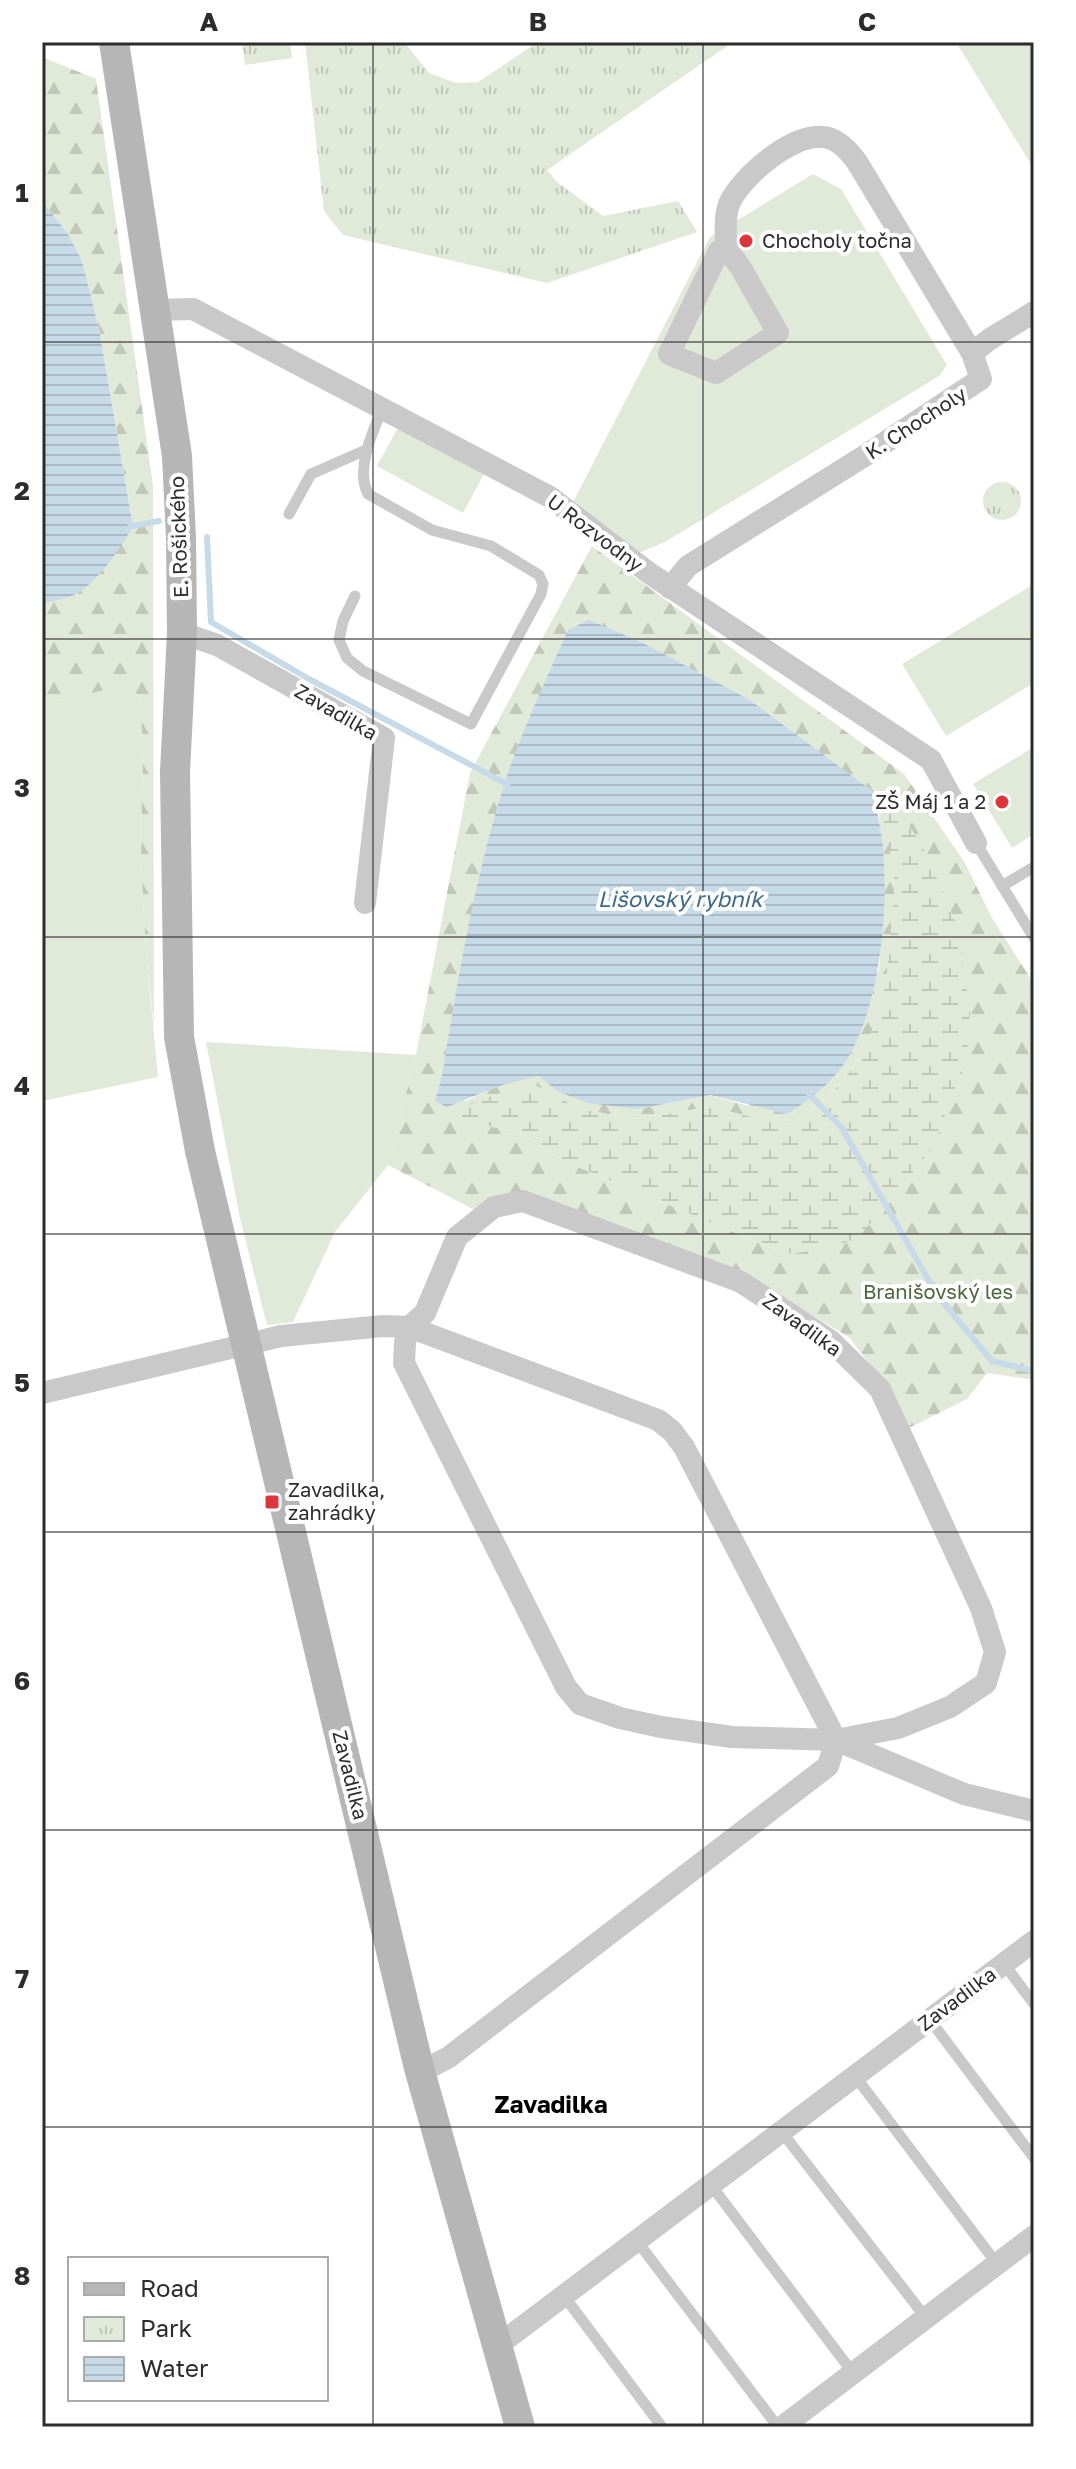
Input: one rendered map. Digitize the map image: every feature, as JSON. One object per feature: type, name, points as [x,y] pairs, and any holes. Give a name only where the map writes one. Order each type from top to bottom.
[{"type":"street","name":"E. Rošického","points":[[114,42],[177,456],[182,633],[175,772],[179,1037]]},
{"type":"street","points":[[726,248],[719,251],[669,354],[716,373],[778,333],[726,248],[725,221],[729,206],[748,177],[765,161],[801,141],[825,137],[844,147],[857,162],[972,353],[1034,312]]},
{"type":"street","name":"U Rozvodny","points":[[155,310],[193,309],[550,497],[670,588],[931,760],[976,843]]},
{"type":"street","name":"K. Chocholy","points":[[670,588],[688,566],[981,379],[972,353]]},
{"type":"street","name":"Zavadilka","points":[[182,633],[217,645],[384,738],[365,903]]},
{"type":"street","name":"Zavadilka","points":[[179,1037],[200,1151],[419,2068],[520,2427]]},
{"type":"street","name":"Zavadilka","points":[[523,1201],[741,1282],[831,1341],[880,1389],[981,1608],[995,1652],[986,1683],[950,1707],[898,1728],[836,1740],[732,1737],[661,1727],[620,1718],[580,1704],[566,1687],[404,1363],[409,1327],[425,1313],[457,1237],[494,1207],[523,1201]]},
{"type":"street","points":[[42,1393],[281,1336],[383,1326],[409,1327],[658,1420],[672,1431],[684,1447],[836,1740],[828,1766],[449,2057],[419,2068]]},
{"type":"street","name":"Zavadilka","points":[[836,1740],[964,1794],[1034,1811]]},
{"type":"street","name":"Zavadilka","points":[[496,2345],[1034,1941]]},
{"type":"street","points":[[780,2427],[1034,2236]]},
{"type":"lane","points":[[355,596],[343,621],[339,640],[347,658],[363,671],[471,724],[541,594],[543,584],[539,575],[491,546],[432,530],[368,494],[364,485],[366,450],[383,407]]},
{"type":"lane","points":[[289,514],[311,474],[366,450]]},
{"type":"lane","points":[[976,843],[1034,938]]},
{"type":"lane","points":[[1002,886],[1034,867]]},
{"type":"lane","points":[[1004,1964],[1034,2004]]},
{"type":"lane","points":[[930,2020],[1034,2158]]},
{"type":"lane","points":[[855,2076],[997,2264]]},
{"type":"lane","points":[[781,2131],[926,2318]]},
{"type":"lane","points":[[711,2185],[853,2373]]},
{"type":"lane","points":[[637,2241],[780,2427]]},
{"type":"lane","points":[[564,2296],[662,2427]]},
{"type":"green space","points":[[242,42],[290,42],[292,58],[245,65]]},
{"type":"green space","points":[[305,42],[404,42],[429,73],[456,83],[478,82],[538,42],[733,42],[547,170],[557,182],[603,216],[678,201],[697,232],[547,283],[343,235],[324,211]]},
{"type":"green space","points":[[956,42],[1034,42],[1034,169]]},
{"type":"green space","points":[[42,57],[96,79],[153,486],[154,1027],[141,862],[143,743],[139,696],[128,685],[42,704],[42,604],[77,594],[133,525],[99,329],[82,261],[68,234],[42,201]]},
{"type":"green space","points":[[813,174],[841,189],[947,365],[939,376],[665,542],[639,553],[571,506],[710,237]]},
{"type":"green space","points":[[399,426],[485,472],[463,513],[377,466]]},
{"type":"green space","points":[[1002,482],[1016,487],[1021,501],[1016,515],[1002,520],[988,515],[983,501],[988,487]]},
{"type":"green space","name":"Branišovský les","points":[[592,546],[904,774],[965,863],[992,918],[1034,984],[1034,1380],[987,1373],[967,1399],[909,1428],[884,1383],[849,1337],[743,1275],[534,1196],[473,1209],[388,1165],[416,1055],[470,773]],"holes":[[[528,720],[820,755],[871,790],[879,813],[884,887],[879,970],[749,1106],[709,1095],[638,1109],[559,1092],[538,1076],[502,1084],[466,1101],[435,1101],[477,896],[500,807]],[[877,786],[967,1054],[786,1254],[566,1162],[519,1132],[453,1119],[536,1086],[581,1109],[634,1119],[709,1107],[789,1125],[815,1107],[836,1088],[853,1066],[866,1044],[884,992],[894,890],[890,847]]]},
{"type":"green space","points":[[1034,584],[1034,683],[946,736],[902,664]]},
{"type":"green space","points":[[128,685],[139,696],[143,743],[141,862],[158,1077],[42,1101],[42,704]]},
{"type":"green space","points":[[1034,747],[1034,834],[1012,848],[973,784]]},
{"type":"green space","points":[[877,785],[893,798],[926,853],[958,928],[970,1013],[967,1054],[934,1146],[859,1237],[823,1250],[786,1254],[566,1162],[519,1132],[452,1119],[452,1112],[502,1092],[536,1086],[581,1109],[634,1119],[709,1107],[789,1125],[815,1107],[837,1087],[854,1065],[877,1017],[884,990],[894,881]]},
{"type":"green space","points":[[206,1042],[416,1055],[388,1165],[335,1232],[293,1322],[267,1325],[240,1218]]},
{"type":"water","points":[[42,201],[68,234],[82,261],[99,329],[133,526],[99,575],[82,591],[42,604]]},
{"type":"water","name":"Lišovský rybník","points":[[589,620],[643,643],[748,699],[871,790],[879,819],[885,890],[878,966],[870,1002],[860,1034],[846,1061],[819,1091],[787,1114],[710,1095],[638,1109],[588,1103],[559,1092],[538,1076],[502,1085],[447,1107],[435,1101],[476,890],[505,782],[568,630]]},
{"type":"waterway","points":[[129,522],[133,526],[159,521]]},
{"type":"waterway","points":[[207,537],[211,622],[309,679],[505,783],[510,789]]},
{"type":"waterway","points":[[809,1094],[842,1128],[937,1295],[992,1361],[1034,1371]]},
{"type":"place","name":"Chocholy točna","points":[[746,241]]},
{"type":"place","name":"ZŠ Máj 1 a 2","points":[[1002,802]]},
{"type":"place","name":"Zavadilka, zahrádky","points":[[272,1502]]},
{"type":"district","name":"Zavadilka","points":[[551,2105]]}]
